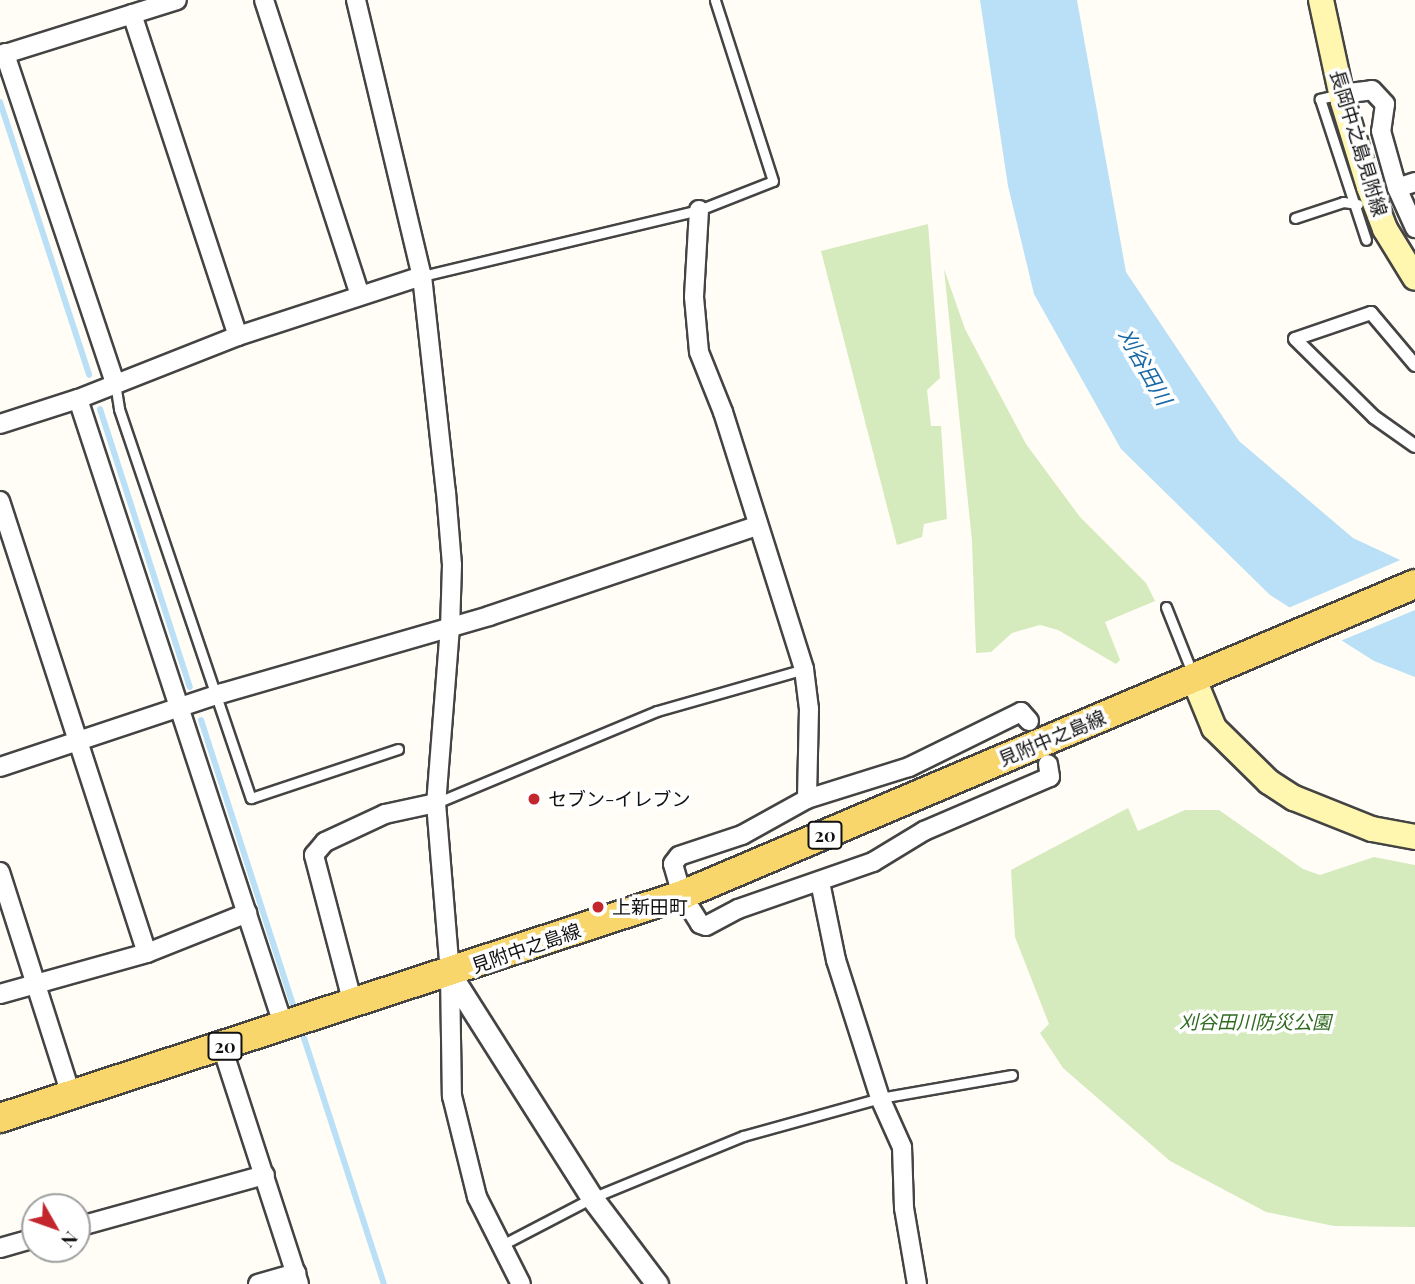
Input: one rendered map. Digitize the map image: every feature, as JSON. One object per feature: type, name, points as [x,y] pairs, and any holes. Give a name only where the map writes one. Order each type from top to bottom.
[{"type":"main road","name":"長岡中之島見附線","points":[[1321,0],[1364,202],[1415,278]]},
{"type":"main road","name":"20","points":[[1193,677],[1415,584]]},
{"type":"main road","points":[[1193,677],[1214,728],[1269,782],[1294,798],[1372,829],[1415,837]]},
{"type":"main road","name":"見附中之島線","points":[[0,1118],[450,974],[682,895],[1193,677]]},
{"type":"street","points":[[114,383],[3,55],[177,0]]},
{"type":"street","points":[[264,0],[360,295]]},
{"type":"street","points":[[356,0],[422,276],[450,541],[450,627],[436,803],[450,974],[452,1096],[477,1198],[521,1284]]},
{"type":"street","points":[[132,14],[238,335]]},
{"type":"street","points":[[1341,94],[1372,90],[1385,104],[1381,131],[1397,188],[1415,228]]},
{"type":"street","points":[[1397,188],[1415,182]]},
{"type":"street","points":[[699,210],[694,297],[699,352],[804,669],[809,709],[807,799]]},
{"type":"street","points":[[0,424],[78,399],[238,335],[422,276]]},
{"type":"street","points":[[1415,365],[1371,313],[1295,338],[1374,417],[1415,446]]},
{"type":"street","points":[[78,399],[284,1027]]},
{"type":"street","points":[[0,501],[147,953]]},
{"type":"street","points":[[0,767],[178,710],[216,695],[450,627],[757,526]]},
{"type":"street","points":[[1029,720],[1021,712],[909,766],[807,799],[742,835],[680,856],[673,864],[682,895],[700,924],[706,926],[738,909],[873,862],[924,831],[1050,777],[1048,764]]},
{"type":"street","points":[[353,1004],[314,855],[325,842],[385,814],[436,803]]},
{"type":"street","points":[[0,872],[3,891],[37,983],[71,1095]]},
{"type":"street","points":[[820,882],[836,960],[880,1098],[902,1147],[904,1208],[917,1284]]},
{"type":"street","points":[[0,995],[147,953],[247,913]]},
{"type":"street","points":[[450,974],[592,1198],[657,1284]]},
{"type":"street","points":[[222,1047],[298,1279],[258,1284]]},
{"type":"street","points":[[91,1223],[265,1174]]},
{"type":"street","points":[[0,1248],[21,1242]]},
{"type":"lane","points":[[422,276],[699,210],[773,181],[715,0]]},
{"type":"lane","points":[[1296,218],[1343,202],[1364,202],[1366,240]]},
{"type":"lane","points":[[114,383],[119,409],[251,798],[398,749]]},
{"type":"lane","points":[[1166,607],[1193,677]]},
{"type":"lane","points":[[436,803],[657,711],[804,669]]},
{"type":"lane","points":[[502,1245],[592,1198],[743,1136],[880,1098],[1012,1074]]},
{"type":"green space","points":[[928,224],[940,378],[927,390],[931,426],[941,426],[947,519],[924,524],[922,537],[897,545],[821,251]]},
{"type":"green space","points":[[944,269],[965,329],[1026,444],[1080,517],[1146,583],[1155,601],[1105,622],[1120,660],[1116,664],[1058,630],[1040,625],[1012,633],[991,652],[976,653],[972,541]]},
{"type":"green space","name":"刈谷田川防災公園","points":[[1128,808],[1138,831],[1185,810],[1219,810],[1303,869],[1320,875],[1374,857],[1415,865],[1415,1227],[1334,1226],[1266,1212],[1170,1161],[1063,1068],[1040,1033],[1049,1024],[1015,937],[1011,870]]},
{"type":"water","name":"刈谷田川","points":[[980,0],[1077,0],[1126,272],[1239,441],[1353,538],[1415,567],[1415,677],[1374,661],[1270,595],[1121,449],[1034,294],[1008,186]]},
{"type":"pier","points":[[1405,558],[1415,563],[1415,610],[1338,642],[1286,609]]},
{"type":"waterway","points":[[0,102],[89,375]]},
{"type":"waterway","points":[[100,409],[190,687]]},
{"type":"waterway","points":[[201,720],[293,1005]]},
{"type":"waterway","points":[[304,1038],[384,1284]]},
{"type":"place","name":"セブン-イレブン","points":[[534,799]]},
{"type":"place","name":"上新田町","points":[[598,907]]}]
